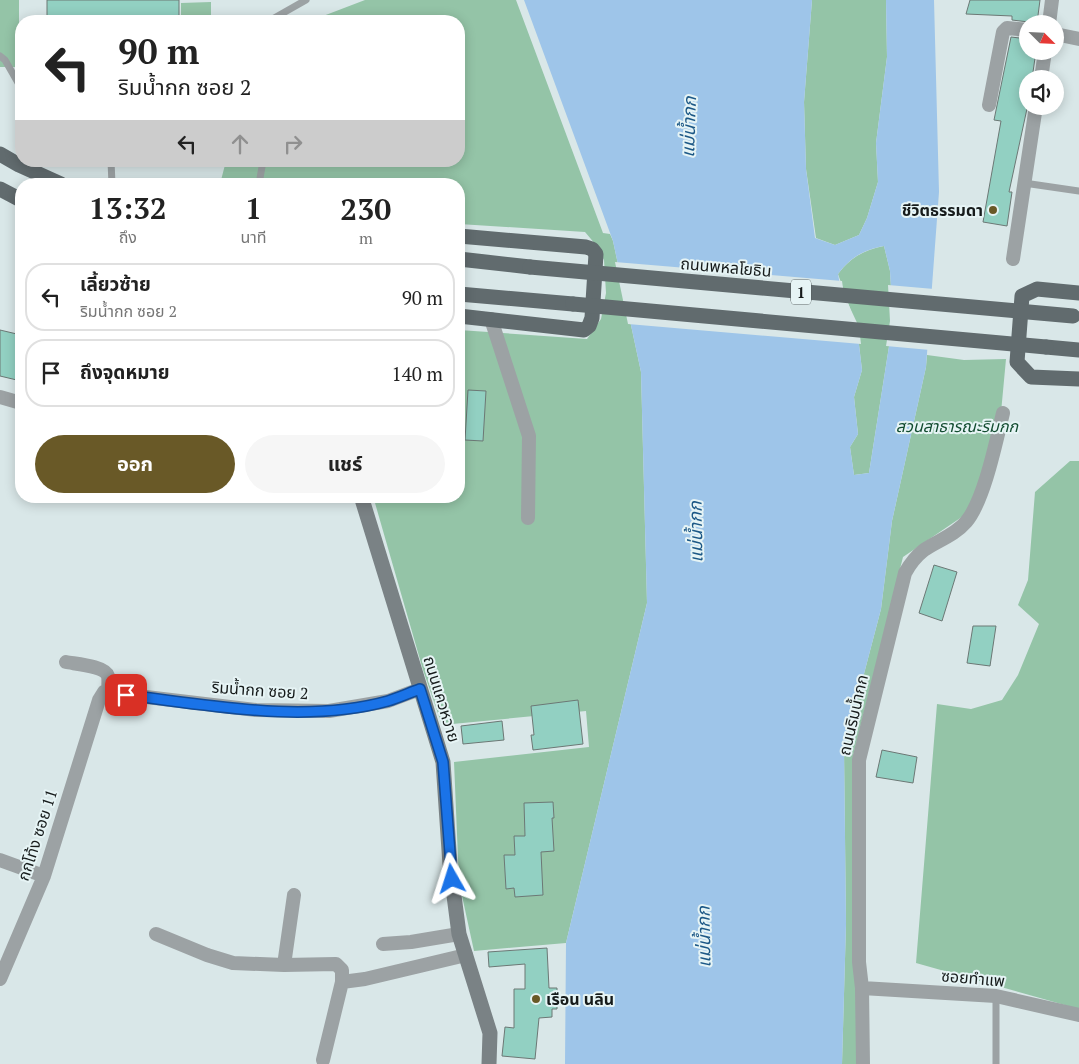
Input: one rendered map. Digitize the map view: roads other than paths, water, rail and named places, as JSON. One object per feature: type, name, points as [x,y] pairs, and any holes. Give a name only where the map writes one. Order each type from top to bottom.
[{"type":"main road","points":[[0,154],[15,163]]},
{"type":"main road","points":[[23,167],[48,178]]},
{"type":"main road","points":[[0,189],[15,197]]},
{"type":"main road","points":[[465,237],[586,247],[592,249],[596,254],[592,318],[589,326],[584,330],[465,317]]},
{"type":"main road","name":"ถนนพหลโยธิน","points":[[465,260],[1076,316]]},
{"type":"main road","points":[[1079,293],[1038,289],[1022,296],[1017,362],[1031,377],[1079,379]]},
{"type":"main road","name":"1","points":[[465,295],[1079,350]]},
{"type":"street","points":[[1050,15],[1052,0]]},
{"type":"street","points":[[989,104],[1003,32],[1007,28],[1019,29]]},
{"type":"street","points":[[1064,36],[1079,39]]},
{"type":"street","points":[[1013,259],[1035,115]]},
{"type":"street","points":[[491,319],[529,436],[528,518]]},
{"type":"street","points":[[0,397],[15,401]]},
{"type":"street","name":"ถนนริมน้ำกก","points":[[863,1064],[862,988],[859,962],[859,760],[905,574],[914,559],[925,549],[966,523],[975,508],[994,450],[1003,414]]},
{"type":"street","name":"ถนนแควหวาย","points":[[363,503],[443,762],[450,865],[459,934],[490,1033],[489,1064]]},
{"type":"street","points":[[66,662],[101,669],[108,676],[104,696]]},
{"type":"street","name":"ริมน้ำกก ซอย 2","points":[[104,696],[256,710],[329,711],[388,701],[420,689]]},
{"type":"street","name":"กกโท้ง ซอย 11","points":[[0,979],[44,876],[104,696]]},
{"type":"street","points":[[0,860],[44,876]]},
{"type":"street","points":[[284,965],[294,895]]},
{"type":"street","points":[[156,934],[207,955],[233,963],[284,965],[336,964],[342,970],[342,982],[323,1060]]},
{"type":"street","points":[[382,944],[411,942],[459,934]]},
{"type":"street","points":[[342,982],[365,979],[466,955]]},
{"type":"street","name":"ซอยทำแพ","points":[[862,988],[996,996],[1079,1015]]},
{"type":"lane","points":[[280,15],[306,0]]},
{"type":"lane","points":[[0,56],[5,60],[15,78]]},
{"type":"lane","points":[[1024,183],[1079,191]]},
{"type":"lane","points":[[996,996],[996,1064]]},
{"type":"water","name":"แม่น้ำกก","points":[[524,0],[812,0],[804,102],[806,169],[815,238],[835,245],[859,235],[867,218],[878,182],[876,143],[887,57],[886,0],[934,0],[939,192],[926,367],[892,521],[881,609],[844,750],[846,924],[842,1064],[565,1064],[566,943],[647,603],[641,372],[613,241]],"holes":[[[884,246],[890,271],[893,321],[869,473],[854,475],[850,447],[858,434],[854,397],[862,370],[857,328],[842,296],[838,274],[858,255]]]},
{"type":"place","name":"ชีวิตธรรมดา","points":[[993,210]]},
{"type":"place","name":"เรือน นลิน","points":[[536,999]]},
{"type":"park label","name":"สวนสาธารณะริมกก","points":[[957,426]]}]
